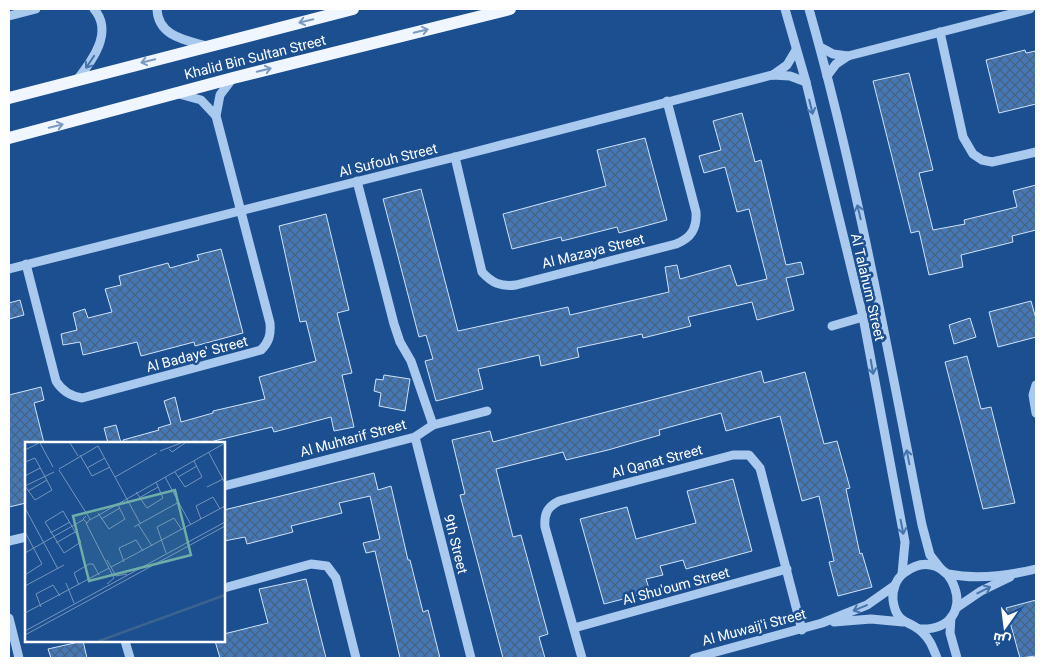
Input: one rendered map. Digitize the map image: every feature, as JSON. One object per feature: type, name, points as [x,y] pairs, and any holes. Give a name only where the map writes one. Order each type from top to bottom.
[{"type":"main road","name":"Khalid Bin Sultan Street","points":[[9,98],[353,9]]},
{"type":"main road","name":"Khalid Bin Sultan Street","points":[[9,138],[233,78],[503,10]]},
{"type":"street","points":[[9,16],[36,9]]},
{"type":"street","points":[[77,80],[94,57],[100,43],[101,22],[94,9]]},
{"type":"street","points":[[157,9],[158,18],[167,31],[207,46]]},
{"type":"street","name":"Al Talahum Street","points":[[785,9],[806,82],[863,317],[905,542],[902,574]]},
{"type":"street","name":"Al Talahum Street","points":[[809,9],[820,47],[863,230],[923,532],[930,555],[945,572]]},
{"type":"street","points":[[827,76],[836,64],[848,56],[1030,9]]},
{"type":"street","points":[[940,32],[964,137],[972,154],[982,160],[992,162],[1036,152]]},
{"type":"street","points":[[820,47],[833,54],[848,56]]},
{"type":"street","name":"Al Sufouh Street","points":[[772,75],[787,65],[796,50]]},
{"type":"street","name":"Al Sufouh Street","points":[[9,269],[772,75],[790,76],[806,82]]},
{"type":"street","name":"Al Badaye' Street","points":[[26,264],[56,381],[66,393],[82,398],[261,350],[268,343],[271,333],[270,323],[216,116],[220,95],[233,78]]},
{"type":"street","points":[[177,93],[200,100],[216,116]]},
{"type":"street","name":"Al Mazaya Street","points":[[455,157],[482,272],[488,279],[497,284],[506,287],[516,285],[676,244],[686,240],[693,232],[697,222],[667,101]]},
{"type":"street","points":[[357,181],[394,324],[400,342],[411,361],[433,425]]},
{"type":"street","points":[[832,326],[863,317]]},
{"type":"street","points":[[1036,386],[1033,395],[1036,413]]},
{"type":"street","name":"Al Muhtarif Street","points":[[225,486],[415,437],[433,425],[487,411]]},
{"type":"street","name":"9th Street","points":[[415,437],[471,658]]},
{"type":"street","name":"Al Qanat Street","points":[[582,658],[545,527],[546,511],[551,505],[559,501],[733,454],[749,455],[760,468],[802,630]]},
{"type":"street","points":[[9,541],[25,537]]},
{"type":"street","points":[[225,588],[311,564],[327,566],[336,578],[356,658]]},
{"type":"street","points":[[937,658],[930,641],[920,629],[903,622],[896,611],[892,599],[894,586],[902,574],[920,565],[931,565],[945,572],[978,578],[1015,574],[1036,569]]},
{"type":"street","name":"Al Shu'oum Street","points":[[574,628],[786,569]]},
{"type":"street","points":[[945,572],[955,584],[958,596],[956,608],[952,616],[950,634],[957,658]]},
{"type":"street","points":[[956,608],[981,591],[1015,574]]},
{"type":"street","name":"Al Muwaij'i Street","points":[[694,658],[822,623],[867,605],[894,586]]},
{"type":"street","points":[[920,629],[938,627],[952,616]]},
{"type":"street","points":[[9,618],[19,658]]},
{"type":"street","name":"Al Muwaij'i Street","points":[[822,623],[871,619],[903,622]]},
{"type":"street","points":[[125,642],[130,658]]},
{"type":"building","points":[[1025,50],[1026,53],[1036,51],[1036,104],[999,113],[986,60]]},
{"type":"building","points":[[909,73],[933,170],[919,173],[933,230],[965,224],[964,220],[1017,207],[1013,191],[1036,185],[1036,230],[1012,236],[1013,242],[961,255],[963,267],[929,275],[919,231],[911,233],[873,81]]},
{"type":"building","points":[[742,113],[755,162],[761,160],[786,265],[801,262],[804,274],[786,278],[794,310],[757,320],[752,302],[688,317],[691,326],[643,338],[642,334],[577,348],[579,357],[541,366],[539,355],[478,369],[483,389],[436,401],[425,361],[433,359],[426,335],[419,337],[383,199],[421,189],[458,331],[568,307],[570,315],[669,292],[665,267],[677,265],[680,279],[730,265],[737,286],[767,279],[749,209],[737,212],[725,167],[704,173],[699,156],[721,150],[713,121]]},
{"type":"building","points":[[645,138],[667,220],[619,233],[617,227],[562,241],[561,237],[512,249],[503,214],[606,186],[597,150]]},
{"type":"building","points":[[326,214],[349,310],[337,313],[352,373],[342,375],[354,427],[334,431],[331,417],[274,432],[272,427],[214,442],[124,442],[123,440],[159,430],[158,428],[171,424],[164,401],[175,397],[181,422],[213,413],[213,411],[265,399],[259,377],[316,361],[306,321],[300,322],[279,226]]},
{"type":"building","points":[[221,249],[243,333],[195,346],[194,342],[141,356],[137,342],[83,355],[80,342],[63,345],[61,334],[77,330],[73,313],[85,309],[88,318],[112,312],[105,289],[121,285],[119,276],[168,263],[170,268],[199,260],[197,255]]},
{"type":"building","points":[[20,300],[24,315],[9,319],[9,303]]},
{"type":"building","points":[[1031,301],[1036,319],[1036,337],[998,347],[989,312]]},
{"type":"building","points":[[970,318],[976,337],[954,344],[949,325]]},
{"type":"building","points":[[967,356],[981,409],[991,407],[1015,503],[983,509],[945,362]]},
{"type":"building","points":[[761,371],[764,383],[805,372],[824,444],[837,441],[850,488],[846,489],[860,554],[862,553],[872,587],[838,596],[829,562],[834,561],[819,496],[802,501],[780,416],[726,431],[721,413],[659,430],[660,435],[608,450],[566,460],[563,452],[496,469],[513,537],[521,535],[548,634],[539,637],[545,658],[503,658],[460,495],[465,494],[452,440],[490,431],[493,442]]},
{"type":"building","points":[[384,375],[410,379],[405,411],[379,406],[381,393],[374,391],[376,379],[383,380]]},
{"type":"building","points":[[41,387],[44,400],[34,403],[44,442],[25,442],[25,503],[9,507],[9,395]]},
{"type":"building","points":[[116,425],[121,442],[108,442],[104,428]]},
{"type":"building","points":[[374,473],[378,490],[391,486],[408,560],[410,560],[423,612],[428,610],[440,658],[400,658],[375,551],[366,553],[363,543],[380,539],[370,496],[339,503],[342,513],[291,526],[293,532],[247,544],[245,537],[225,541],[225,510]]},
{"type":"building","points":[[733,479],[752,551],[686,569],[683,560],[660,566],[663,575],[646,579],[650,592],[604,604],[580,519],[627,507],[636,539],[696,523],[687,491]]},
{"type":"building","points":[[306,579],[326,658],[220,658],[215,642],[225,642],[225,634],[268,623],[259,589]]},
{"type":"building","points":[[1036,600],[1036,656],[1020,658],[1006,608]]},
{"type":"building","points":[[83,642],[87,658],[51,658],[48,649]]}]
